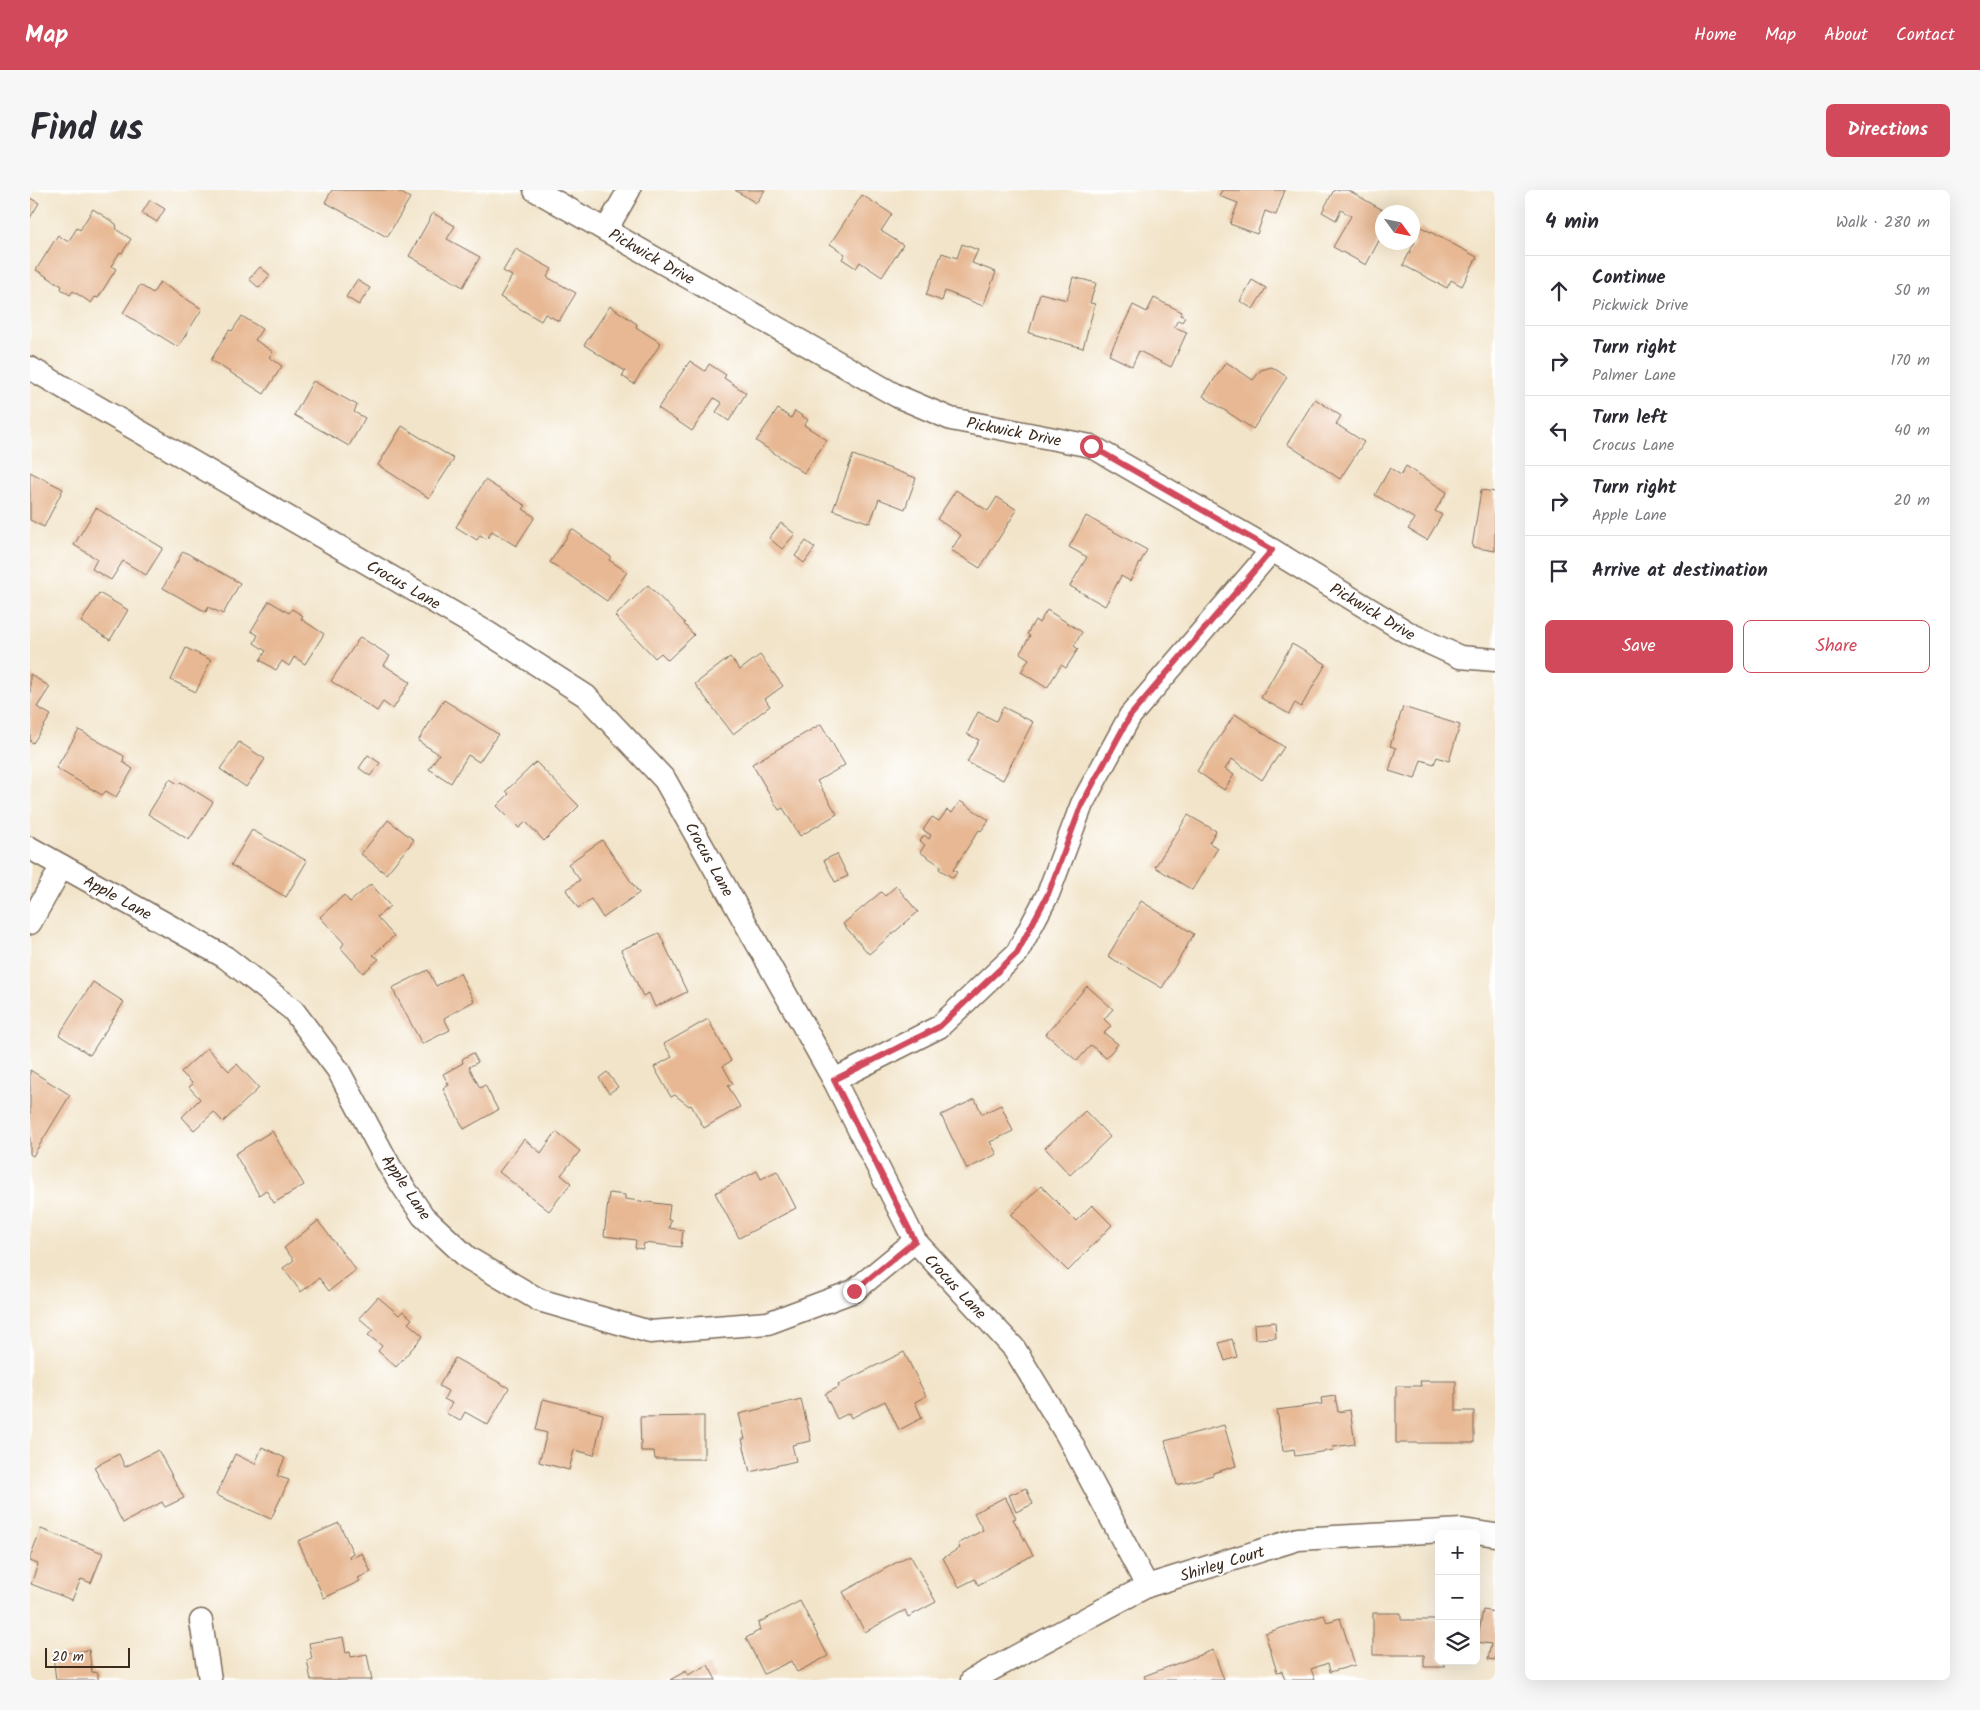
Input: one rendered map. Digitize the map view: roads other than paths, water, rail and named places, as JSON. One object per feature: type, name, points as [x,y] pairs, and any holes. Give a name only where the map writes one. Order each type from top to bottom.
[{"type":"street","name":"Pickwick Drive","points":[[535,190],[897,396],[951,419],[1091,446],[1272,550],[1410,634],[1460,657],[1495,660]]},
{"type":"street","points":[[606,230],[629,190]]},
{"type":"street","name":"Crocus Lane","points":[[30,368],[488,633],[586,696],[665,780],[834,1080],[915,1241],[1014,1348],[1067,1435],[1147,1586]]},
{"type":"street","points":[[834,1080],[939,1027],[1017,953],[1048,894],[1082,804],[1130,716],[1272,550]]},
{"type":"street","name":"Apple Lane","points":[[30,848],[225,957],[293,1010],[338,1070],[390,1167],[423,1216],[468,1258],[540,1300],[650,1332],[768,1324],[854,1291],[915,1241]]},
{"type":"street","points":[[30,923],[62,866]]},
{"type":"street","name":"Shirley Court","points":[[972,1680],[1147,1586],[1298,1539],[1463,1530],[1495,1535]]},
{"type":"street","points":[[201,1621],[210,1680]]}]
